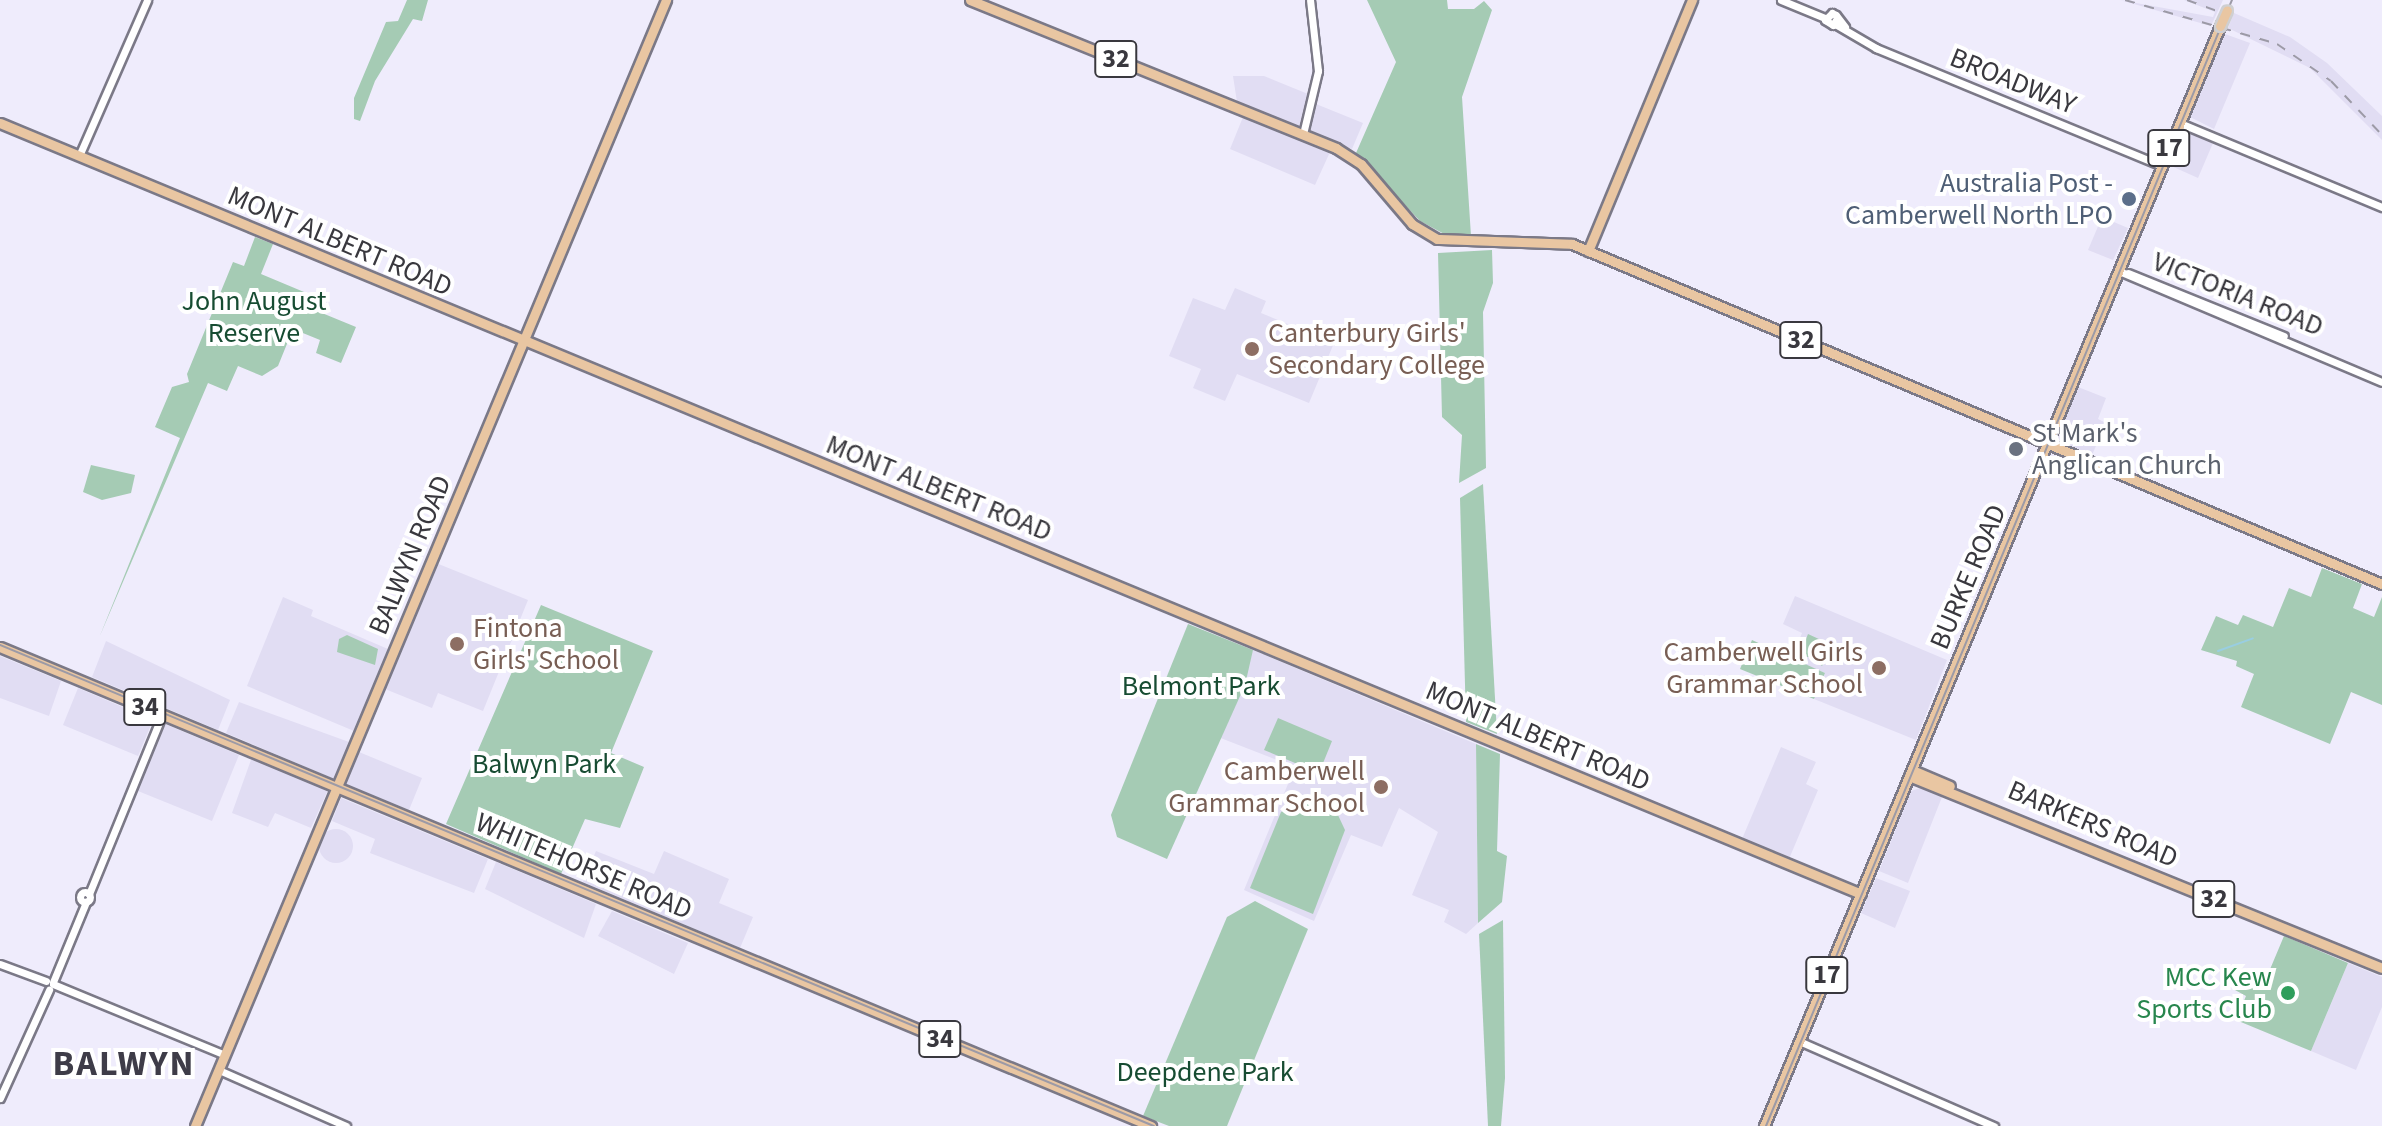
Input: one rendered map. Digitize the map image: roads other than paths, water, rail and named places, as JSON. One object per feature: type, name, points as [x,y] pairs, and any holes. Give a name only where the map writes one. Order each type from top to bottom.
[{"type":"main road","name":"BALWYN ROAD","points":[[195,1126],[666,0]]},
{"type":"main road","name":"32","points":[[970,0],[1303,134],[1361,164],[1417,228],[1455,243],[1556,242],[1588,251],[2048,444]]},
{"type":"main road","points":[[1588,251],[1692,0]]},
{"type":"main road","name":"BURKE ROAD","points":[[1764,1126],[2229,5]]},
{"type":"main road","name":"MONT ALBERT ROAD","points":[[0,123],[1861,894]]},
{"type":"main road","points":[[2048,444],[2382,584]]},
{"type":"main road","name":"WHITEHORSE ROAD","points":[[0,647],[1151,1126]]},
{"type":"main road","points":[[1919,752],[1927,776]]},
{"type":"main road","name":"BARKERS ROAD","points":[[1911,773],[1927,776],[1964,794]]},
{"type":"main road","name":"BARKERS ROAD","points":[[1911,773],[2382,968]]},
{"type":"street","points":[[79,156],[147,0]]},
{"type":"street","points":[[1303,134],[1318,71],[1310,0]]},
{"type":"street","name":"BROADWAY","points":[[1781,0],[1827,16],[1850,32],[2162,166]]},
{"type":"street","points":[[2180,123],[2382,207]]},
{"type":"street","name":"VICTORIA ROAD","points":[[2119,271],[2382,380]]},
{"type":"street","points":[[0,1098],[162,715]]},
{"type":"street","points":[[0,964],[224,1058]]},
{"type":"street","points":[[1798,1044],[1994,1126]]},
{"type":"street","points":[[218,1072],[346,1126]]},
{"type":"waterway","points":[[2218,651],[2253,638]]},
{"type":"tram line","points":[[1766,1126],[2232,0]]},
{"type":"tram line","points":[[0,645],[1154,1126]]},
{"type":"railway","points":[[2125,0],[2277,44],[2331,81],[2382,135]]},
{"type":"railway","points":[[2187,0],[2228,15]]},
{"type":"place","name":"Australia Post - Camberwell North LPO","points":[[2129,199]]},
{"type":"place","name":"Canterbury Girls' Secondary College","points":[[1252,349]]},
{"type":"place","name":"St Mark's Anglican Church","points":[[2016,449]]},
{"type":"place","name":"Fintona Girls' School","points":[[457,644]]},
{"type":"place","name":"Camberwell Girls Grammar School","points":[[1879,668]]},
{"type":"place","name":"Camberwell Grammar School","points":[[1381,787]]},
{"type":"place","name":"MCC Kew Sports Club","points":[[2288,993]]},
{"type":"district","name":"BALWYN","points":[[124,1064]]},
{"type":"park label","name":"John August Reserve","points":[[254,317]]},
{"type":"park label","name":"Belmont Park","points":[[1201,686]]},
{"type":"park label","name":"Balwyn Park","points":[[544,764]]},
{"type":"park label","name":"Deepdene Park","points":[[1205,1072]]}]
